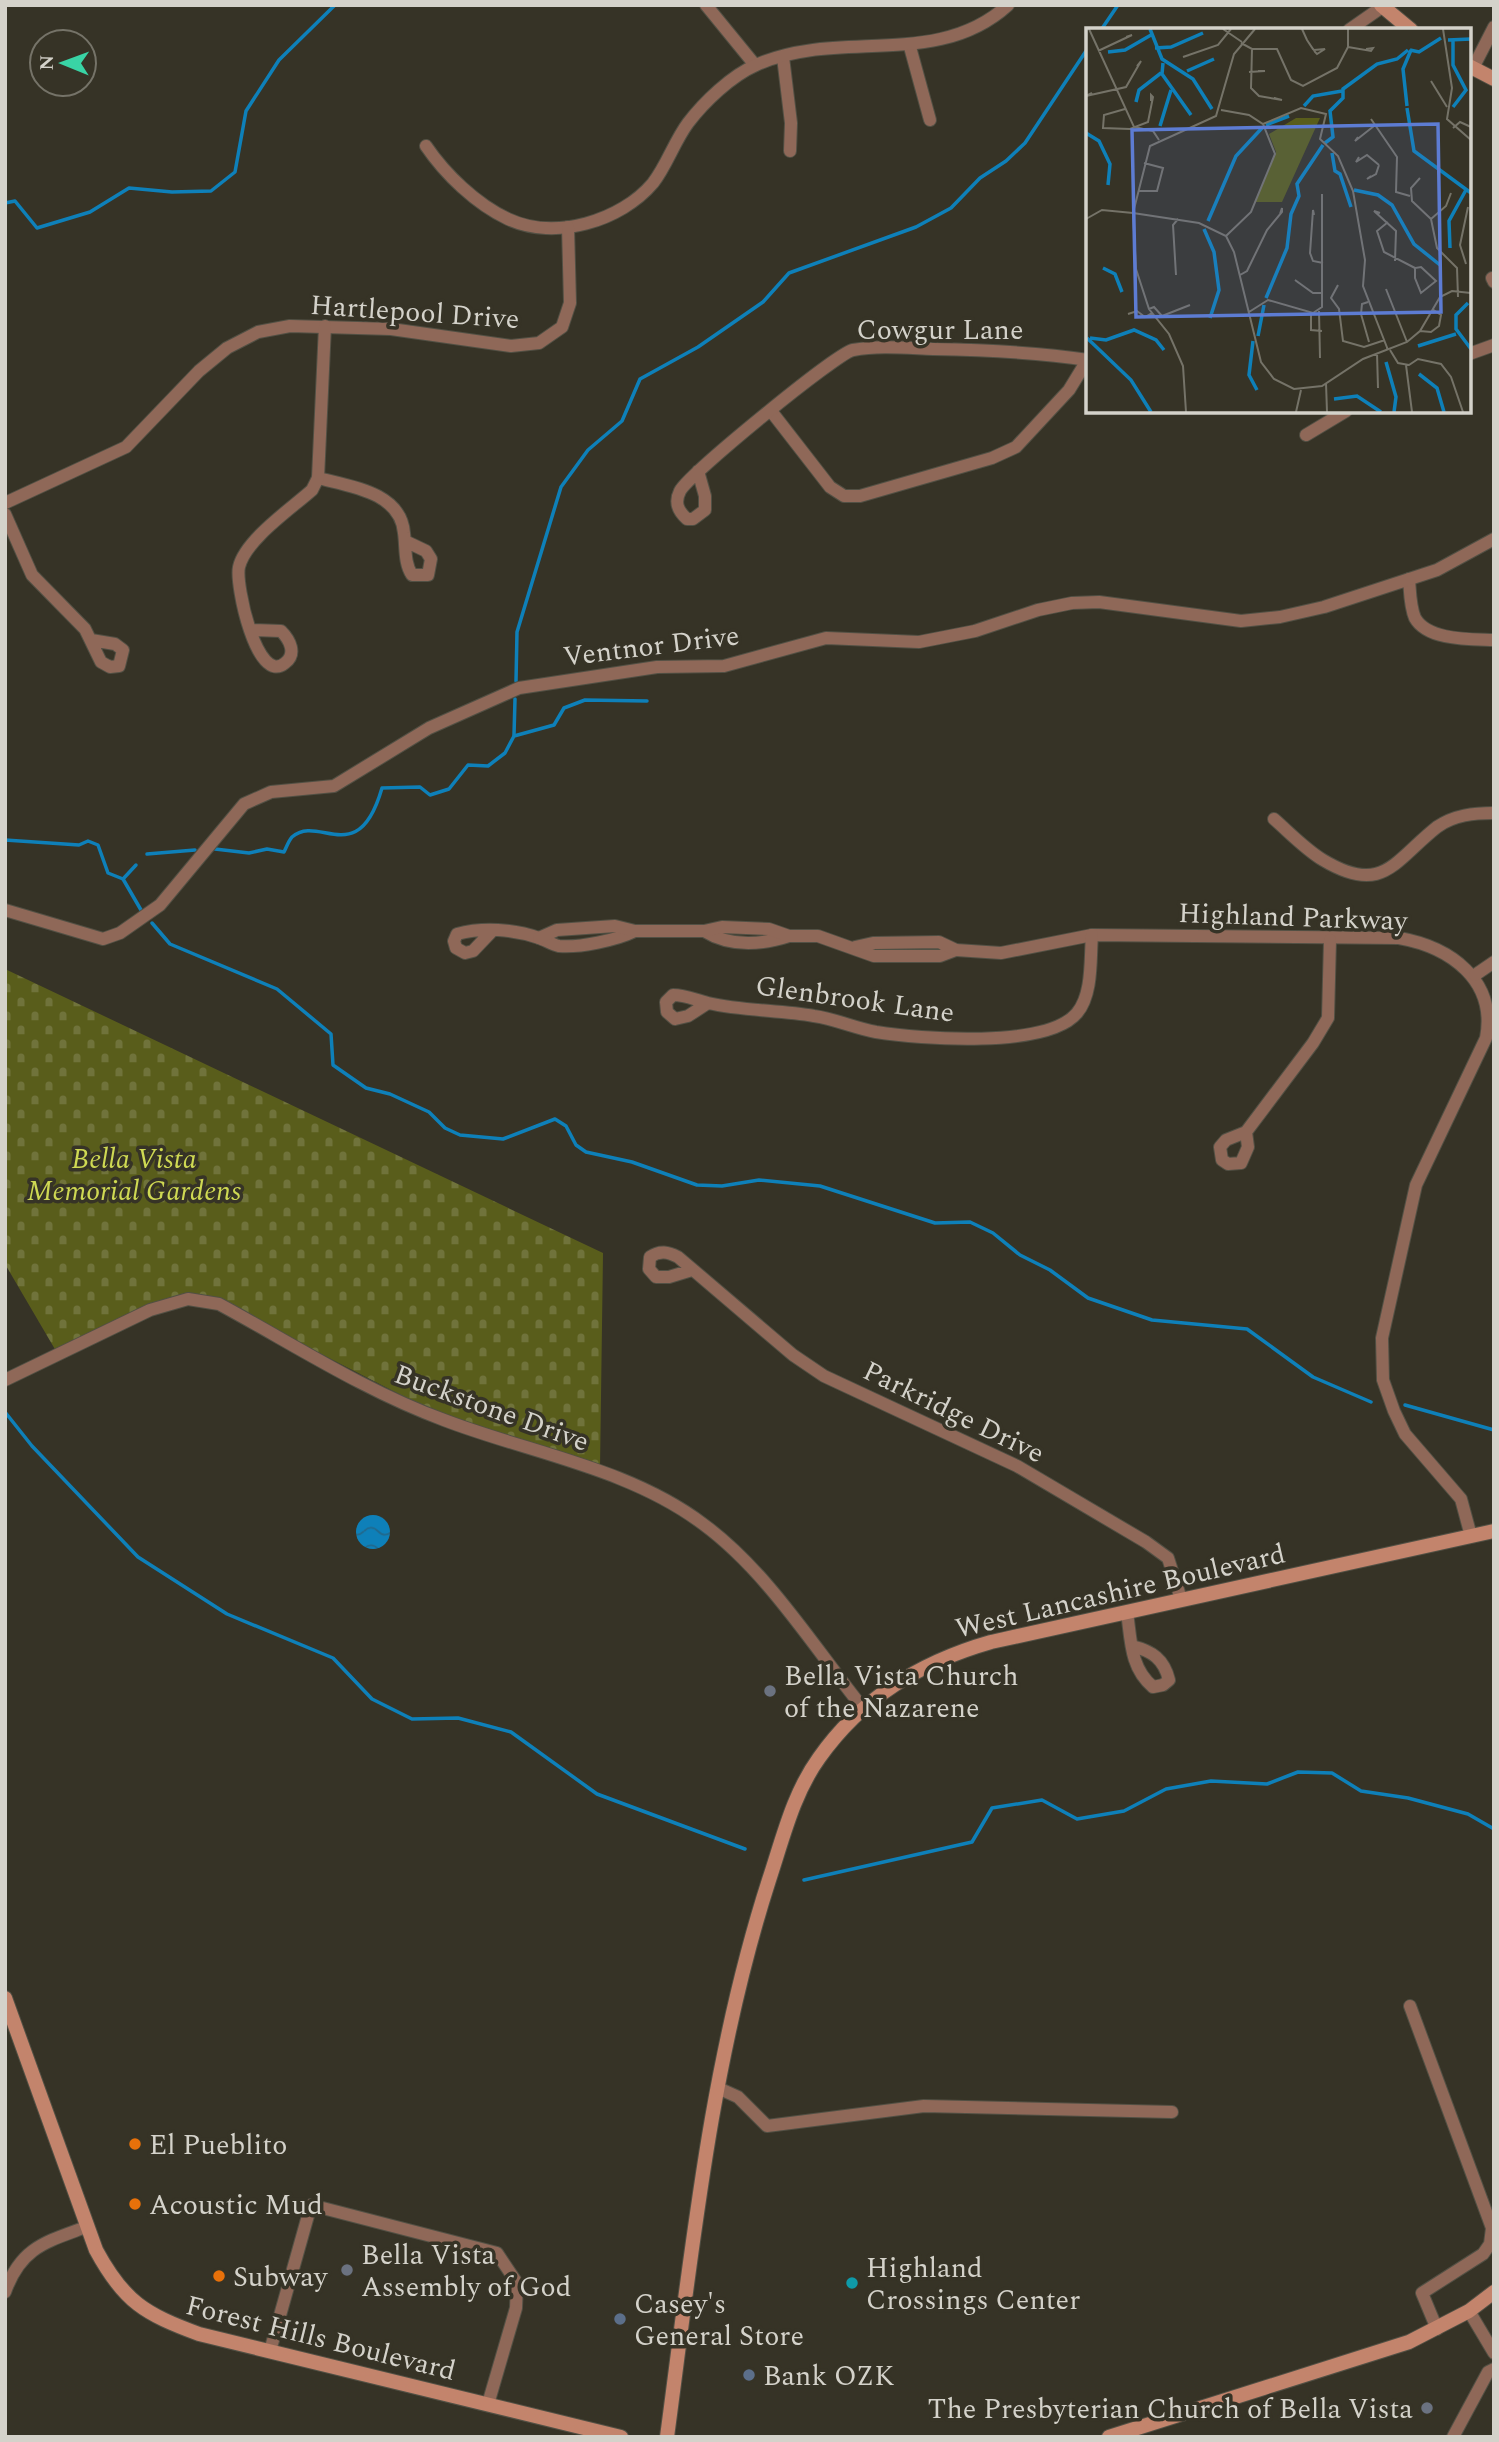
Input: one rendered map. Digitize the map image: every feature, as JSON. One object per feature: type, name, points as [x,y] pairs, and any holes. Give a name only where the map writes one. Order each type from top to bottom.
[{"type":"main road","points":[[1381,6],[1408,28]]},
{"type":"main road","points":[[1471,67],[1494,79]]},
{"type":"main road","name":"West Lancashire Boulevard","points":[[667,2437],[706,2148],[757,1918],[800,1787],[820,1756],[862,1707],[912,1671],[954,1653],[1181,1599],[1494,1531]]},
{"type":"main road","name":"Forest Hills Boulevard","points":[[5,1998],[86,2227],[112,2280],[131,2302],[155,2318],[199,2334],[621,2437]]},
{"type":"main road","points":[[1109,2437],[1321,2371],[1437,2329],[1469,2311],[1494,2292]]},
{"type":"street","points":[[706,5],[755,65]]},
{"type":"street","points":[[426,146],[441,167],[508,219],[534,226],[568,227],[609,216],[635,200],[654,181],[687,124],[710,99],[755,65],[816,50],[910,47],[960,35],[993,19],[1008,5]]},
{"type":"street","points":[[1352,28],[1381,6]]},
{"type":"street","points":[[1471,67],[1494,27]]},
{"type":"street","points":[[910,47],[930,120]]},
{"type":"street","points":[[783,57],[791,123],[790,150]]},
{"type":"street","name":"Hartlepool Drive","points":[[5,503],[126,447],[199,371],[227,348],[258,332],[290,326],[391,329],[511,346],[538,343],[562,327],[570,303],[568,227]]},
{"type":"street","points":[[251,630],[240,589],[239,566],[250,545],[312,489],[318,478],[325,327]]},
{"type":"street","points":[[1471,353],[1494,345]]},
{"type":"street","name":"Cowgur Lane","points":[[698,471],[824,367],[850,350],[883,347],[1028,351],[1086,359]]},
{"type":"street","points":[[771,411],[830,487],[844,496],[860,496],[992,458],[1016,447],[1069,390],[1086,362]]},
{"type":"street","points":[[1306,435],[1343,413]]},
{"type":"street","points":[[318,478],[373,493],[387,502],[403,521],[405,541]]},
{"type":"street","points":[[5,514],[32,575],[60,607],[85,629],[91,640]]},
{"type":"street","name":"Ventnor Drive","points":[[5,910],[103,939],[120,933],[160,905],[244,804],[271,792],[334,786],[429,729],[519,688],[657,667],[724,666],[826,638],[919,642],[975,631],[1038,610],[1072,603],[1099,602],[1241,621],[1280,617],[1324,607],[1437,570],[1494,539]]},
{"type":"street","points":[[1409,579],[1415,617],[1427,630],[1454,637],[1494,640]]},
{"type":"street","points":[[1274,818],[1322,860],[1342,870],[1376,877],[1397,865],[1446,822],[1466,815],[1494,813]]},
{"type":"street","name":"Highland Parkway","points":[[493,930],[539,938],[557,930],[615,926],[635,931],[704,931],[722,927],[769,929],[789,936],[818,936],[874,956],[940,956],[956,950],[1001,953],[1092,935],[1415,941],[1445,953],[1475,975]]},
{"type":"street","name":"Glenbrook Lane","points":[[708,1003],[816,1016],[875,1031],[947,1038],[1008,1038],[1064,1024],[1078,1012],[1087,992],[1092,935]]},
{"type":"street","points":[[1247,1132],[1313,1043],[1328,1018],[1330,940]]},
{"type":"street","points":[[1471,1536],[1461,1499],[1405,1434],[1394,1411],[1383,1380],[1382,1338],[1416,1185],[1490,1039],[1485,997],[1475,975],[1494,962]]},
{"type":"street","name":"Parkridge Drive","points":[[692,1270],[793,1355],[824,1376],[1017,1466],[1146,1542],[1168,1558],[1181,1599]]},
{"type":"street","name":"Buckstone Drive","points":[[5,1380],[150,1310],[188,1299],[219,1304],[399,1402],[634,1485],[678,1507],[705,1525],[739,1555],[776,1597],[862,1707]]},
{"type":"street","points":[[1127,1612],[1132,1646]]},
{"type":"street","points":[[1410,2006],[1492,2228],[1490,2245],[1483,2254],[1422,2292],[1437,2329]]},
{"type":"street","points":[[718,2088],[738,2097],[767,2126],[924,2106],[1172,2112]]},
{"type":"street","points":[[270,2351],[311,2205],[497,2253],[517,2283],[516,2308],[488,2404]]},
{"type":"street","points":[[5,2292],[27,2252],[86,2227]]},
{"type":"street","points":[[1469,2311],[1494,2353]]},
{"type":"street","points":[[1453,2437],[1488,2372],[1494,2369]]},
{"type":"green space","name":"Bella Vista Memorial Gardens","points":[[5,969],[603,1253],[600,1468],[436,1413],[214,1299],[199,1295],[56,1351],[5,1264]]},
{"type":"water","points":[[373,1515],[385,1520],[390,1532],[385,1544],[373,1549],[361,1544],[356,1532],[361,1520]]},
{"type":"waterway","points":[[5,203],[15,201],[37,228],[90,212],[129,188],[172,192],[211,191],[235,172],[246,111],[279,60],[335,5]]},
{"type":"waterway","points":[[1102,28],[1118,5]]},
{"type":"waterway","points":[[516,681],[517,632],[561,487],[588,450],[622,421],[640,379],[698,347],[763,302],[789,273],[916,227],[951,208],[980,178],[1006,161],[1025,143],[1086,51]]},
{"type":"waterway","points":[[514,735],[515,699]]},
{"type":"waterway","points":[[215,849],[249,853],[267,849],[284,852],[292,837],[303,831],[350,834],[362,827],[372,813],[382,788],[420,787],[430,795],[449,789],[468,765],[488,766],[505,753],[514,736],[554,725],[564,708],[585,700],[647,701]]},
{"type":"waterway","points":[[5,840],[79,845],[88,841],[98,845],[108,873],[123,879],[141,910]]},
{"type":"waterway","points":[[147,854],[195,850]]},
{"type":"waterway","points":[[123,879],[136,865]]},
{"type":"waterway","points":[[152,923],[170,944],[277,989],[331,1034],[333,1065],[366,1088],[390,1094],[429,1112],[445,1128],[460,1135],[503,1139],[555,1119],[566,1126],[576,1145],[586,1152],[632,1162],[697,1185],[722,1186],[759,1180],[820,1186],[935,1223],[970,1222],[993,1233],[1020,1255],[1050,1270],[1088,1298],[1152,1320],[1247,1329],[1313,1377],[1371,1402]]},
{"type":"waterway","points":[[1405,1405],[1494,1430]]},
{"type":"waterway","points":[[5,1412],[32,1446],[138,1557],[227,1614],[333,1658],[372,1699],[412,1719],[458,1718],[511,1732],[597,1794],[745,1849]]},
{"type":"waterway","points":[[804,1880],[972,1842],[992,1808],[1042,1800],[1077,1819],[1124,1811],[1166,1789],[1211,1781],[1267,1784],[1298,1772],[1332,1773],[1361,1791],[1408,1798],[1468,1814],[1494,1829]]},
{"type":"place","name":"Bella Vista Church of the Nazarene","points":[[770,1691]]},
{"type":"place","name":"El Pueblito","points":[[135,2144]]},
{"type":"place","name":"Acoustic Mud","points":[[135,2204]]},
{"type":"place","name":"Bella Vista Assembly of God","points":[[347,2270]]},
{"type":"place","name":"Subway","points":[[219,2276]]},
{"type":"place","name":"Highland Crossings Center","points":[[852,2283]]},
{"type":"place","name":"Casey's General Store","points":[[620,2319]]},
{"type":"place","name":"Bank OZK","points":[[749,2375]]},
{"type":"place","name":"The Presbyterian Church of Bella Vista","points":[[1427,2408]]}]
